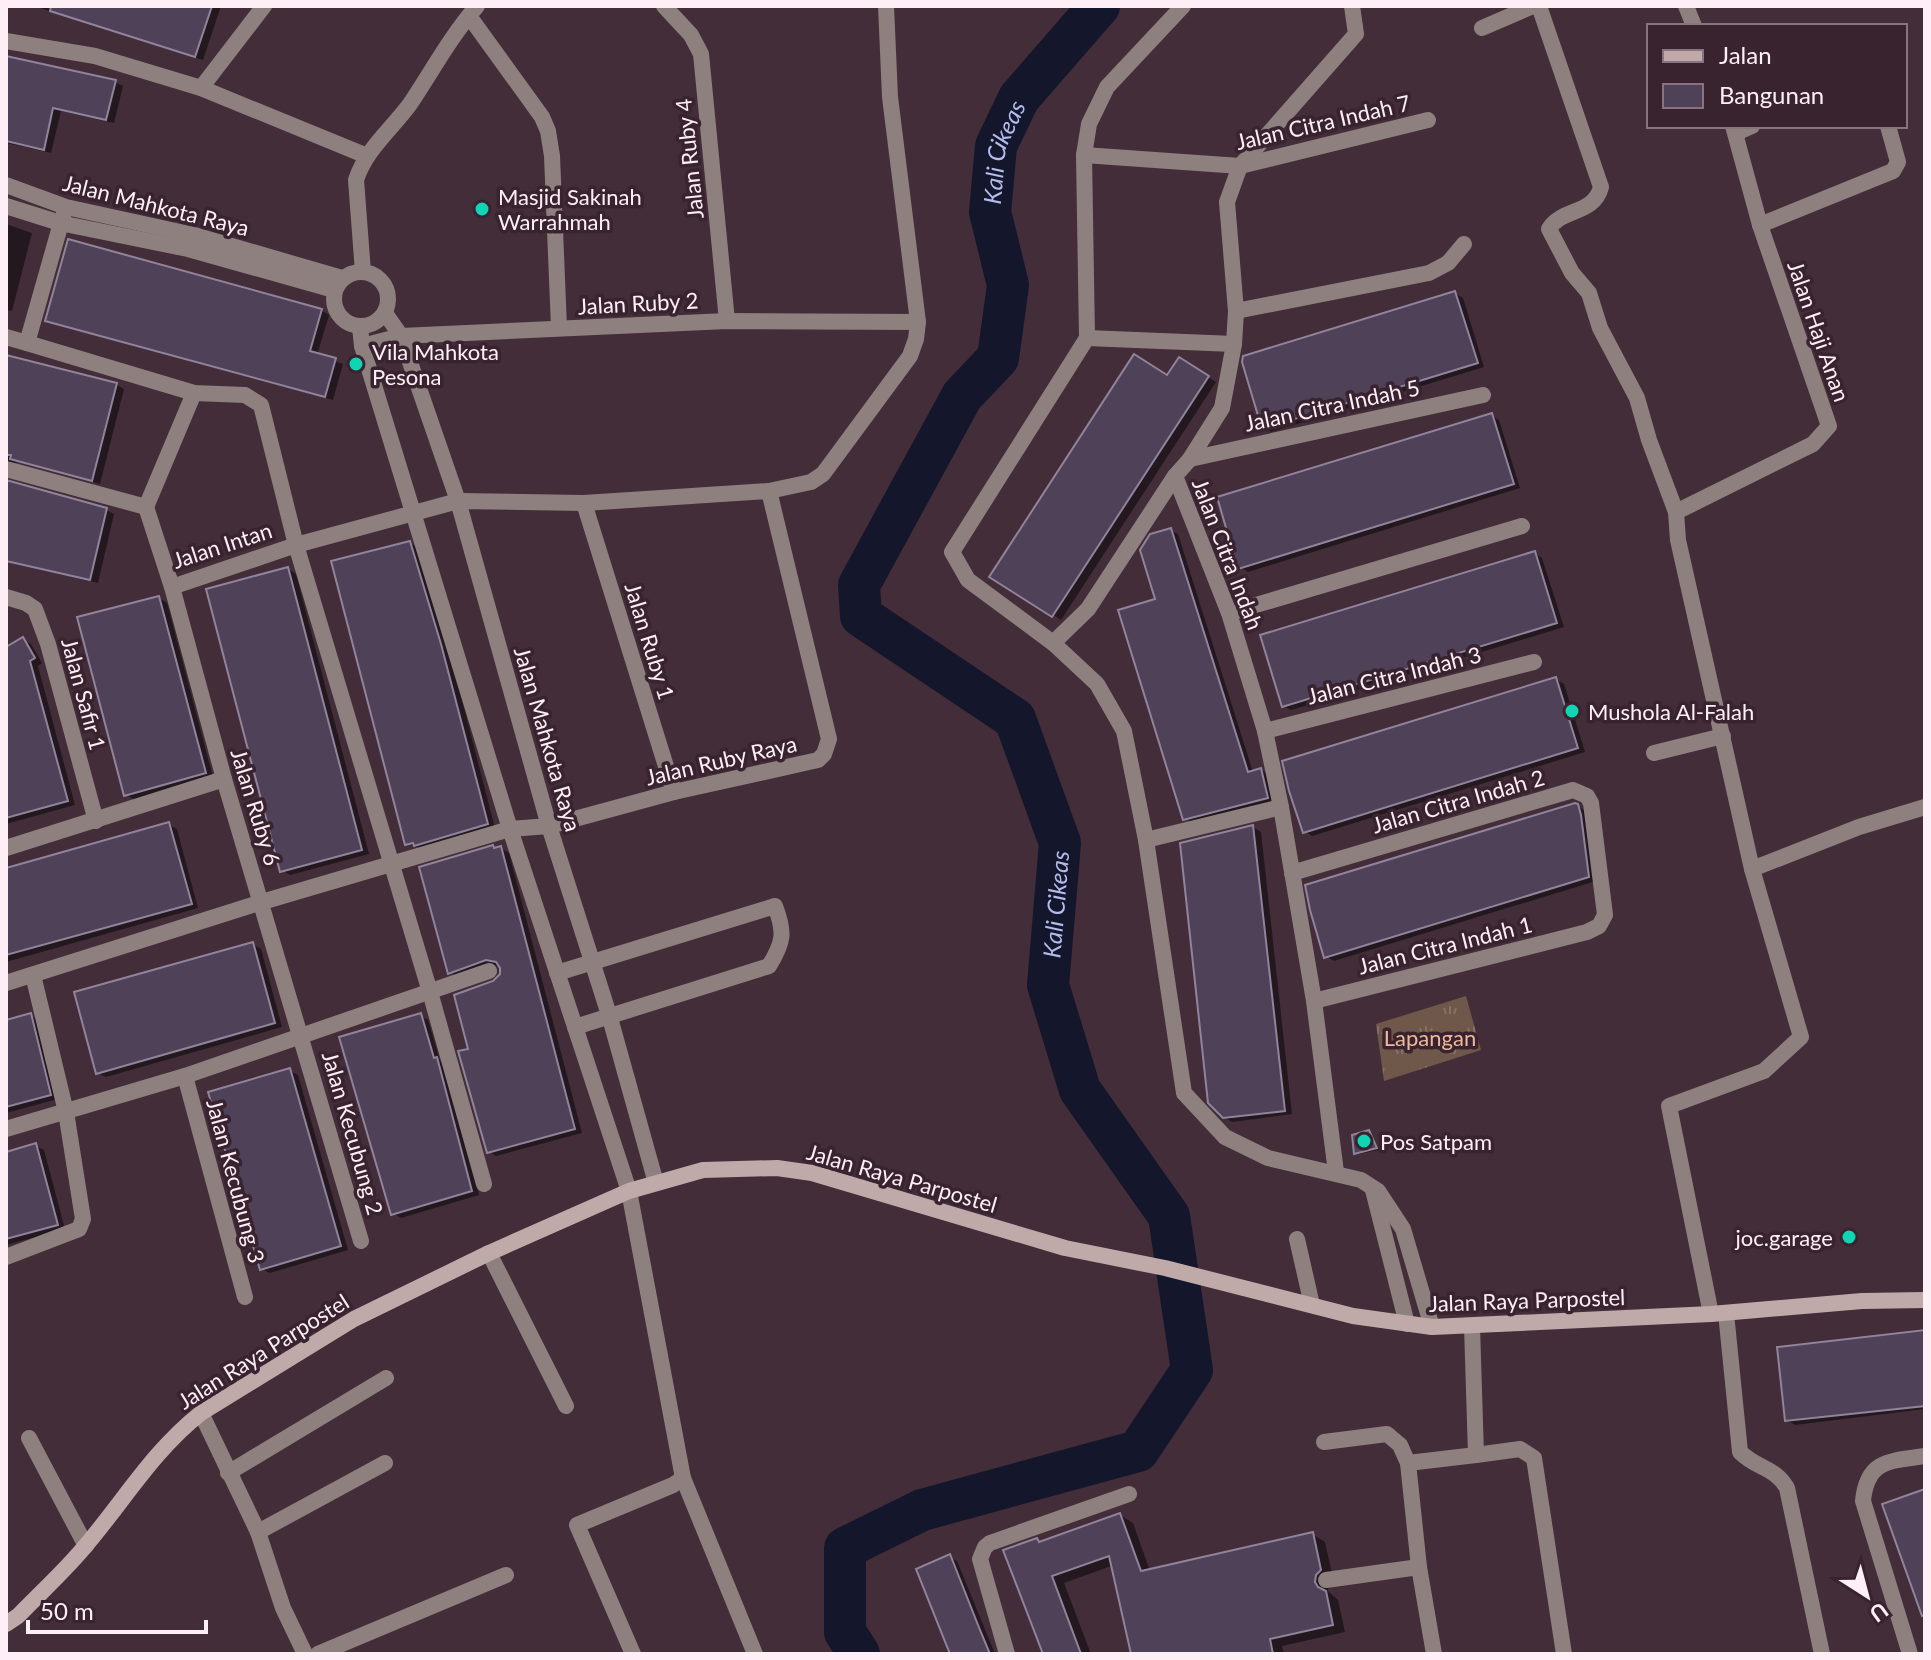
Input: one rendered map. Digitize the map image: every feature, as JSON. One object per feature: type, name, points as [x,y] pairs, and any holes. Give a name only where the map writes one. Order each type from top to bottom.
[{"type":"main road","name":"Jalan Raya Parpostel","points":[[6,1624],[18,1616],[86,1546],[149,1463],[178,1431],[201,1413],[354,1319],[489,1253],[629,1191],[703,1170],[741,1167],[812,1173],[1065,1248],[1165,1268],[1353,1316],[1432,1327],[1718,1313],[1862,1301],[1925,1300]]},
{"type":"street","points":[[201,88],[264,6]]},
{"type":"street","name":"Jalan Ruby 4","points":[[664,6],[691,35],[701,54],[727,321]]},
{"type":"street","points":[[886,6],[890,97],[918,322]]},
{"type":"street","points":[[1183,6],[1107,87],[1089,124],[1084,155],[1087,338],[952,552],[968,580],[1053,643],[1097,684],[1124,731],[1146,840],[1184,1093],[1225,1137],[1268,1158],[1336,1172],[1372,1186],[1403,1229],[1432,1327]]},
{"type":"street","name":"Jalan Citra Indah","points":[[1336,1172],[1314,1001],[1265,731],[1229,613],[1175,476],[1190,459],[1222,408],[1234,344],[1236,311],[1227,202],[1240,166],[1356,34],[1352,6]]},
{"type":"street","points":[[1482,28],[1536,6],[1601,187],[1599,197],[1592,204],[1556,221],[1549,229],[1572,273],[1589,293],[1600,328],[1629,379],[1676,512],[1678,540],[1752,869],[1801,1037],[1764,1071],[1669,1106],[1718,1313],[1740,1452],[1749,1461],[1780,1476],[1787,1488],[1822,1654]]},
{"type":"street","points":[[363,272],[356,180],[367,156],[407,107],[473,11],[548,131],[552,156],[559,328]]},
{"type":"street","points":[[6,41],[95,56],[201,88],[367,156]]},
{"type":"street","name":"Jalan Citra Indah 7","points":[[1084,155],[1240,166],[1428,120]]},
{"type":"street","points":[[1760,225],[1893,171],[1898,162],[1889,128]]},
{"type":"street","name":"Jalan Haji Anan","points":[[1676,512],[1813,444],[1829,426],[1760,225],[1734,129]]},
{"type":"street","name":"Jalan Mahkota Raya","points":[[6,185],[63,215]]},
{"type":"street","name":"Jalan Mahkota Raya","points":[[6,206],[194,235],[338,284]]},
{"type":"street","points":[[27,343],[63,215]]},
{"type":"street","points":[[1236,311],[1429,273],[1448,263],[1464,244]]},
{"type":"street","points":[[352,273],[374,275],[387,292],[385,313],[369,325],[360,327],[342,320],[335,310],[338,284],[352,273]]},
{"type":"street","name":"Jalan Mahkota Raya","points":[[385,313],[401,336],[458,501],[549,826],[610,1018],[656,1183]]},
{"type":"street","name":"Jalan Ruby 2","points":[[362,346],[401,336],[559,328],[727,321],[918,322]]},
{"type":"street","name":"Jalan Intan","points":[[146,507],[172,587],[296,545],[458,501],[584,503],[769,491],[811,482],[823,474],[910,356],[918,322]]},
{"type":"street","points":[[360,327],[362,346],[510,829],[629,1191],[683,1478],[755,1654]]},
{"type":"street","points":[[6,337],[194,393],[245,395],[261,405],[296,545],[484,1184]]},
{"type":"street","points":[[1087,338],[1234,344]]},
{"type":"street","points":[[6,469],[146,507],[194,393]]},
{"type":"street","name":"Jalan Citra Indah 5","points":[[1190,459],[1483,395]]},
{"type":"street","points":[[1053,643],[1088,609],[1175,476]]},
{"type":"street","name":"Jalan Ruby Raya","points":[[6,983],[262,902],[510,829],[549,826],[674,792],[818,760],[828,747],[829,739],[769,491]]},
{"type":"street","name":"Jalan Ruby 1","points":[[584,503],[674,792]]},
{"type":"street","points":[[1229,613],[1522,526]]},
{"type":"street","name":"Jalan Ruby 6","points":[[172,587],[224,779],[302,1037]]},
{"type":"street","name":"Jalan Safir 1","points":[[6,597],[35,609],[48,644],[96,821]]},
{"type":"street","name":"Jalan Citra Indah 3","points":[[1265,731],[1534,662]]},
{"type":"street","points":[[1654,753],[1723,736]]},
{"type":"street","points":[[6,848],[224,779]]},
{"type":"street","name":"Jalan Citra Indah 2","points":[[1292,873],[1573,790],[1587,796],[1591,803],[1605,915],[1599,926],[1587,932]]},
{"type":"street","points":[[1146,840],[1281,807]]},
{"type":"street","points":[[1752,869],[1859,827],[1925,807]]},
{"type":"street","points":[[557,973],[775,906],[784,929],[778,953],[769,966],[575,1027]]},
{"type":"street","name":"Jalan Citra Indah 1","points":[[1314,1001],[1587,932]]},
{"type":"street","points":[[6,1129],[185,1076],[489,971]]},
{"type":"street","points":[[6,1257],[79,1229],[83,1224],[66,1112],[33,975]]},
{"type":"street","name":"Jalan Kecubung 2","points":[[302,1037],[361,1241]]},
{"type":"street","name":"Jalan Kecubung 3","points":[[185,1076],[245,1297]]},
{"type":"street","points":[[1372,1186],[1407,1324]]},
{"type":"street","points":[[1297,1239],[1312,1305]]},
{"type":"street","points":[[489,1253],[566,1406]]},
{"type":"street","points":[[1472,1326],[1476,1455]]},
{"type":"street","points":[[228,1473],[386,1378]]},
{"type":"street","points":[[201,1413],[258,1532],[283,1608],[305,1654]]},
{"type":"street","points":[[1324,1442],[1387,1434],[1400,1445],[1408,1463],[1419,1567],[1434,1654]]},
{"type":"street","points":[[29,1438],[86,1546]]},
{"type":"street","points":[[1408,1463],[1520,1449],[1534,1458],[1564,1654]]},
{"type":"street","points":[[1910,1654],[1863,1501],[1870,1473],[1887,1461],[1925,1456]]},
{"type":"street","points":[[258,1532],[385,1463]]},
{"type":"street","points":[[633,1654],[577,1525],[683,1478]]},
{"type":"street","points":[[1007,1654],[980,1559],[985,1547],[1129,1494]]},
{"type":"street","points":[[1326,1580],[1419,1567]]},
{"type":"street","points":[[318,1654],[506,1575]]},
{"type":"green space","name":"Lapangan","points":[[1466,996],[1481,1050],[1384,1081],[1376,1024]]},
{"type":"building","points":[[51,6],[212,6],[195,57],[50,11]]},
{"type":"building","points":[[6,56],[116,80],[106,120],[53,108],[44,150],[6,141]]},
{"type":"building","points":[[68,239],[322,309],[310,351],[336,358],[325,397],[45,321]]},
{"type":"building","points":[[1455,291],[1478,363],[1262,429],[1242,362],[1243,356]]},
{"type":"building","points":[[1134,354],[1167,375],[1179,357],[1209,376],[1052,617],[989,577]]},
{"type":"building","points":[[6,355],[117,383],[92,481],[10,459],[11,455],[6,455]]},
{"type":"building","points":[[1492,413],[1514,484],[1238,569],[1217,497]]},
{"type":"building","points":[[6,480],[107,508],[90,580],[6,561]]},
{"type":"building","points":[[1171,528],[1248,772],[1261,768],[1268,798],[1183,820],[1118,610],[1155,599],[1140,550],[1150,534]]},
{"type":"building","points":[[410,541],[441,644],[488,824],[414,846],[413,843],[405,845],[331,561]]},
{"type":"building","points":[[1535,551],[1557,623],[1282,707],[1260,635]]},
{"type":"building","points":[[288,567],[362,850],[280,872],[206,589]]},
{"type":"building","points":[[159,596],[206,773],[124,796],[77,617]]},
{"type":"building","points":[[23,637],[35,658],[30,661],[68,801],[6,818],[6,647]]},
{"type":"building","points":[[1556,677],[1578,748],[1303,833],[1282,761]]},
{"type":"building","points":[[1575,803],[1581,815],[1589,877],[1324,958],[1305,885]]},
{"type":"building","points":[[169,822],[192,904],[6,955],[6,868]]},
{"type":"building","points":[[1253,825],[1285,1111],[1223,1118],[1208,1103],[1180,843]]},
{"type":"building","points":[[493,845],[494,848],[501,846],[575,1129],[487,1153],[458,1051],[468,1049],[454,995],[493,981],[500,974],[500,968],[496,962],[486,960],[448,974],[419,867]]},
{"type":"building","points":[[253,942],[275,1023],[96,1074],[74,992]]},
{"type":"building","points":[[31,1013],[51,1095],[6,1107],[6,1020]]},
{"type":"building","points":[[421,1013],[434,1058],[437,1057],[472,1191],[391,1215],[339,1037]]},
{"type":"building","points":[[290,1068],[341,1246],[260,1270],[208,1092]]},
{"type":"building","name":"Pos Satpam","points":[[1369,1130],[1377,1148],[1354,1154],[1352,1135]]},
{"type":"building","points":[[36,1143],[58,1225],[6,1239],[6,1152]]},
{"type":"building","points":[[1925,1330],[1925,1406],[1785,1421],[1777,1347]]},
{"type":"building","points":[[1925,1489],[1925,1615],[1922,1616],[1882,1504]]},
{"type":"building","points":[[1120,1513],[1141,1571],[1313,1532],[1321,1570],[1315,1582],[1326,1591],[1333,1625],[1270,1639],[1273,1654],[1131,1654],[1109,1556],[1052,1576],[1081,1654],[1043,1654],[1003,1550],[1037,1538],[1039,1542]]},
{"type":"building","points":[[950,1554],[990,1654],[950,1654],[916,1569]]},
{"type":"waterway","name":"Kali Cikeas","points":[[859,1654],[845,1632],[845,1548],[922,1510],[1138,1451],[1192,1370],[1169,1216],[1080,1090],[1048,985],[1060,843],[1015,719],[861,616],[859,585],[962,396],[998,358],[1008,285],[990,212],[996,146],[1019,98],[1099,6]]},
{"type":"place","name":"Masjid Sakinah Warrahmah","points":[[482,209]]},
{"type":"place","name":"Vila Mahkota Pesona","points":[[356,364]]},
{"type":"place","name":"Mushola Al-Falah","points":[[1572,711]]},
{"type":"place","name":"Pos Satpam","points":[[1364,1141]]},
{"type":"place","name":"joc.garage","points":[[1849,1237]]}]
